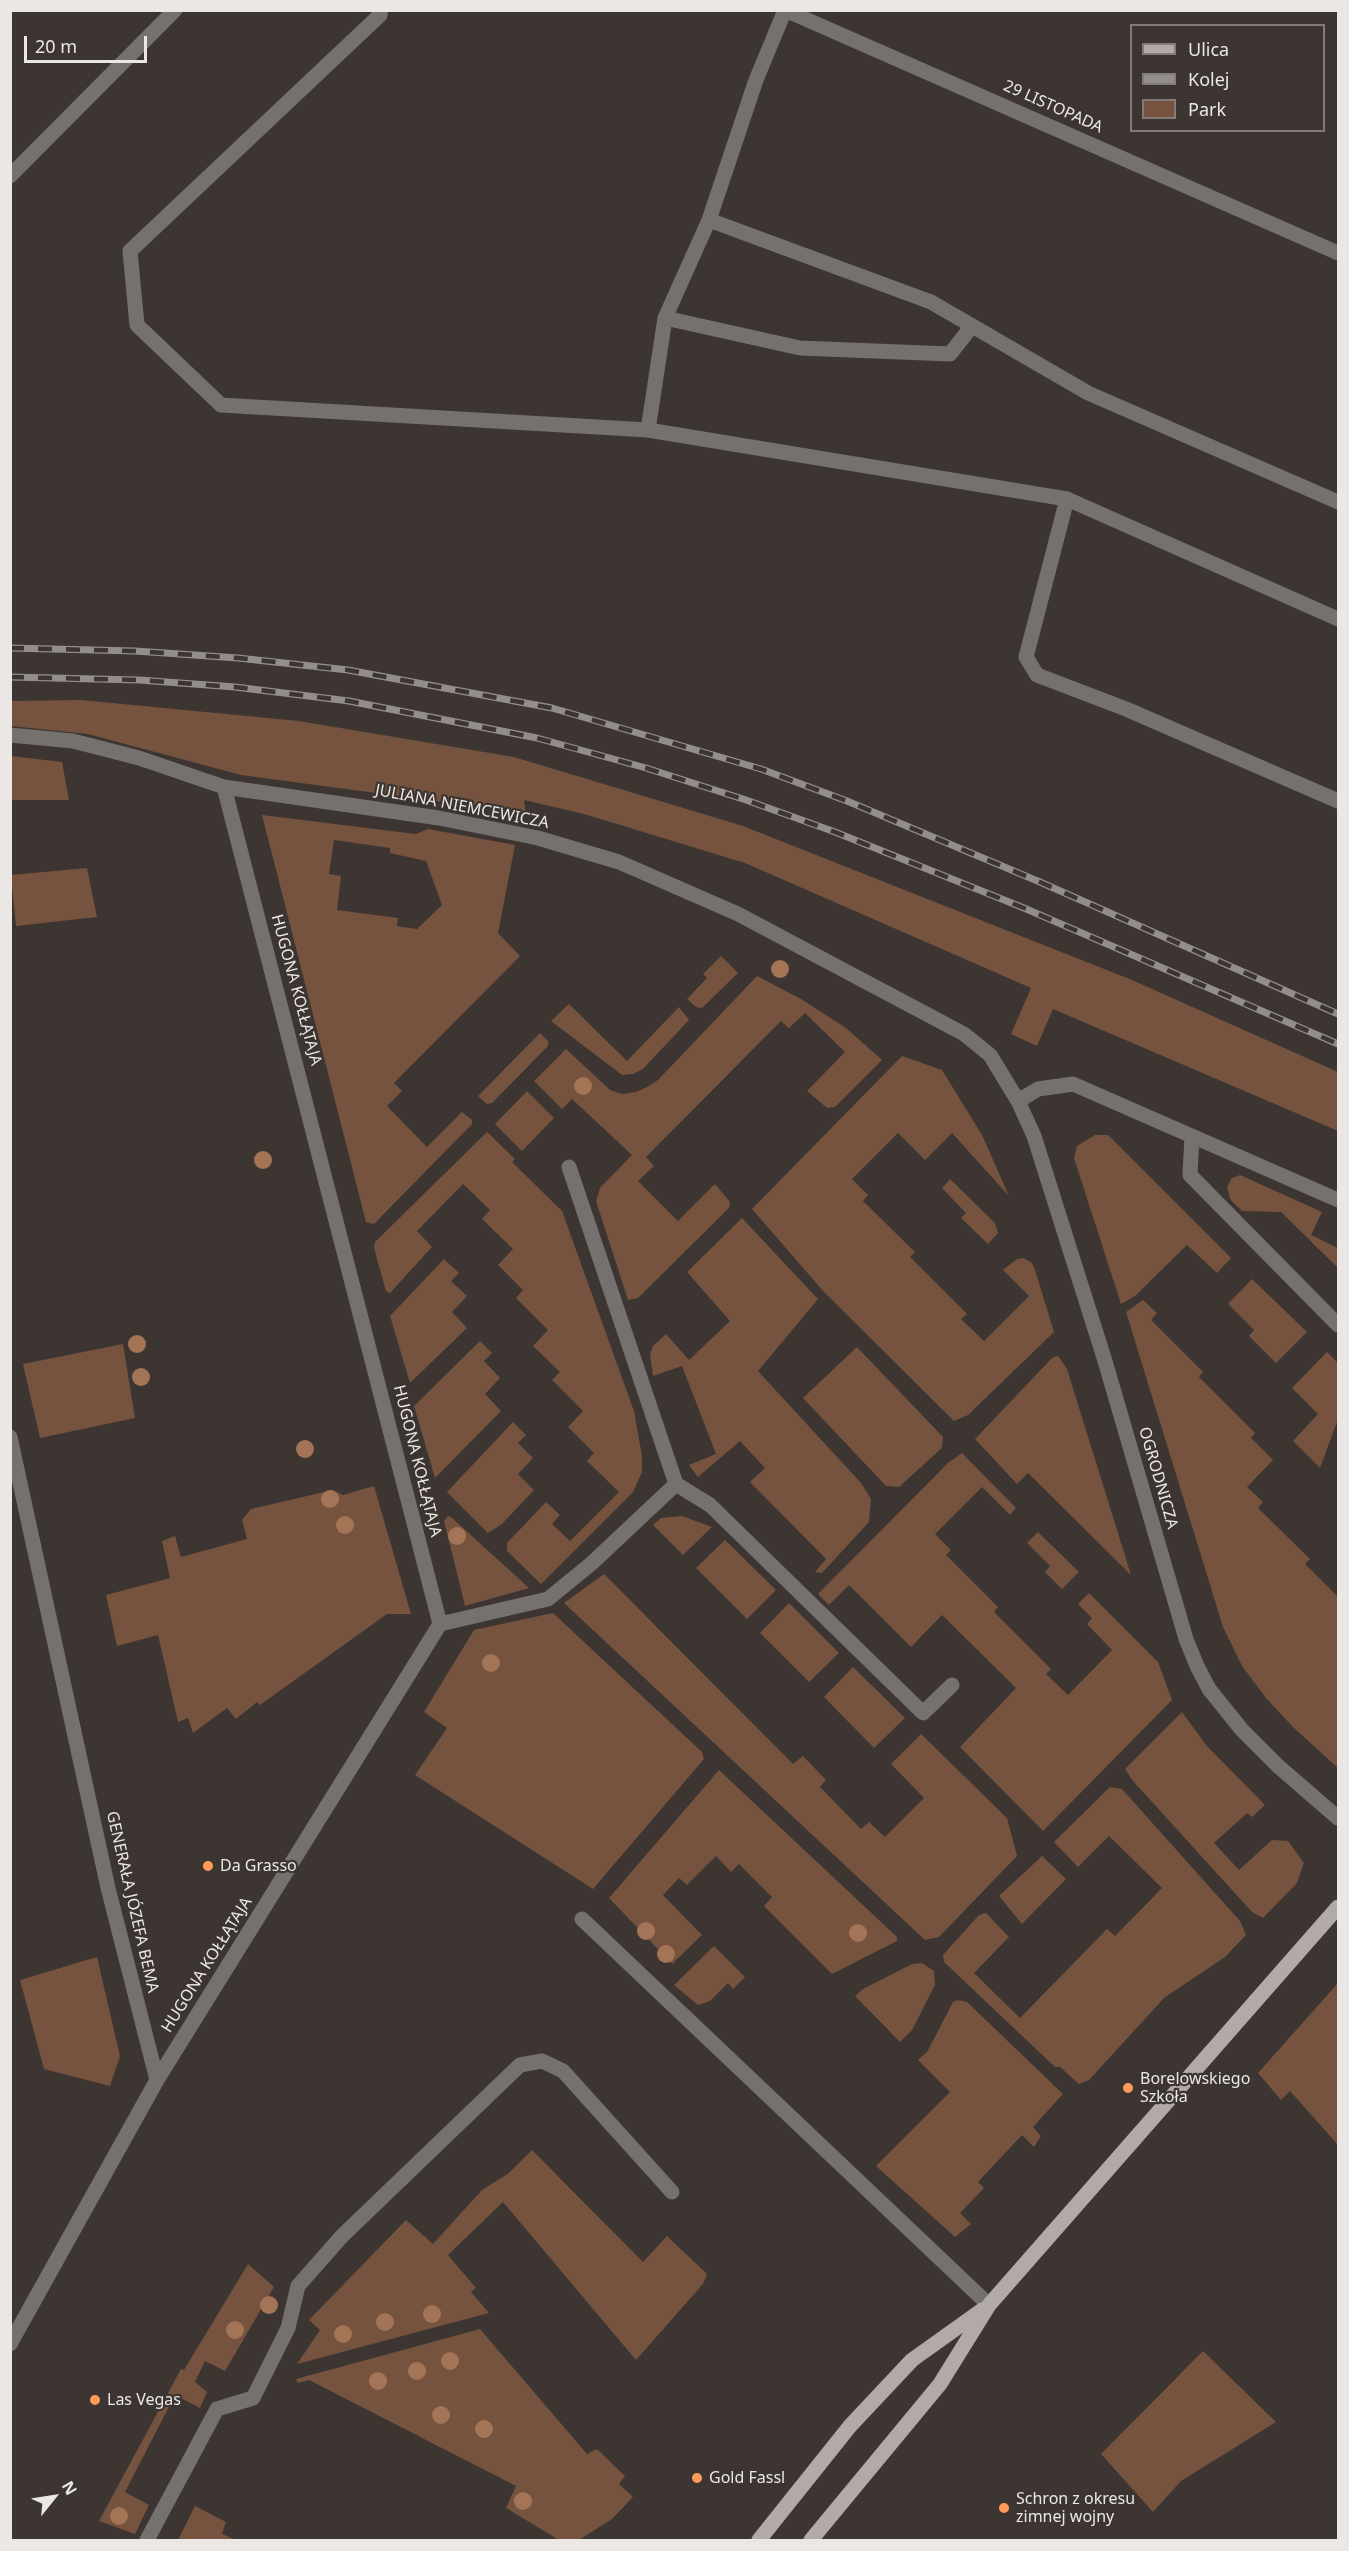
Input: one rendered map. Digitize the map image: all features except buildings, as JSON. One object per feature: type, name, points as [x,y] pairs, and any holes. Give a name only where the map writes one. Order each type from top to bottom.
[{"type":"main road","points":[[811,2541],[940,2384],[989,2305],[1338,1907]]},
{"type":"main road","points":[[759,2541],[850,2426],[912,2360],[989,2305]]},
{"type":"street","points":[[10,176],[175,10]]},
{"type":"street","points":[[381,10],[380,15],[130,251],[137,325],[221,405],[648,430],[1066,499],[1338,619]]},
{"type":"street","points":[[648,430],[665,318],[709,220],[756,80],[785,10]]},
{"type":"street","name":"29 LISTOPADA","points":[[785,10],[1338,253]]},
{"type":"street","points":[[709,220],[931,302],[1088,393],[1338,502]]},
{"type":"street","points":[[665,318],[800,348],[950,354],[972,326]]},
{"type":"street","points":[[1066,499],[1026,657],[1036,675],[1126,709],[1338,801]]},
{"type":"street","name":"JULIANA NIEMCEWICZA","points":[[10,735],[73,741],[139,758],[224,787],[439,818],[538,838],[618,862],[738,914],[964,1034],[990,1055],[1018,1101]]},
{"type":"street","name":"HUGONA KOŁŁĄTAJA","points":[[157,2080],[440,1624],[224,787]]},
{"type":"street","points":[[1018,1101],[1038,1089],[1073,1084],[1338,1200]]},
{"type":"street","name":"OGRODNICZA","points":[[1018,1101],[1038,1147],[1109,1373],[1186,1639],[1197,1666],[1209,1689],[1242,1730],[1278,1766],[1338,1818]]},
{"type":"street","points":[[1192,1136],[1190,1175],[1338,1325]]},
{"type":"street","points":[[569,1167],[676,1484],[710,1504],[923,1713],[952,1685]]},
{"type":"street","name":"GENERAŁA JÓZEFA BEMA","points":[[10,1437],[108,1888],[157,2080]]},
{"type":"street","points":[[440,1624],[548,1599],[592,1563],[676,1484]]},
{"type":"street","points":[[582,1919],[989,2305]]},
{"type":"street","points":[[147,2541],[216,2409],[253,2398],[288,2328],[298,2286],[342,2236],[520,2065],[542,2061],[563,2071],[672,2192]]},
{"type":"street","points":[[10,2344],[157,2080]]},
{"type":"green space","points":[[81,700],[299,721],[514,757],[743,826],[1132,980],[1338,1072],[1338,1131],[1053,1009],[1037,1046],[1011,1034],[1031,988],[745,863],[584,814],[524,800],[526,813],[241,775],[88,734],[11,726],[11,701]]},
{"type":"green space","points":[[11,756],[62,762],[69,800],[11,800]]},
{"type":"green space","points":[[262,815],[416,834],[428,829],[515,845],[498,933],[520,956],[394,1083],[402,1091],[387,1106],[427,1147],[462,1112],[472,1120],[472,1124],[374,1224],[366,1222]],"holes":[[[334,840],[390,848],[390,853],[426,861],[442,905],[417,929],[397,926],[398,918],[337,910],[341,876],[329,874]]]},
{"type":"green space","points":[[87,868],[97,917],[16,926],[11,875]]},
{"type":"green space","points":[[721,956],[738,973],[702,1008],[696,1007],[687,999],[707,978],[703,974]]},
{"type":"green space","points":[[757,976],[801,999],[846,1028],[882,1060],[835,1107],[827,1108],[807,1091],[845,1052],[805,1013],[789,1028],[781,1021],[646,1157],[654,1166],[638,1181],[678,1221],[715,1184],[730,1202],[729,1208],[638,1298],[628,1300],[596,1201],[600,1188],[632,1155],[572,1099],[562,1109],[534,1081],[566,1049],[610,1090],[622,1094],[636,1092],[647,1087],[658,1080]]},
{"type":"green space","points":[[569,1004],[627,1061],[679,1007],[689,1020],[643,1069],[633,1074],[622,1075],[551,1021]]},
{"type":"green space","points":[[540,1033],[548,1041],[548,1046],[492,1103],[487,1104],[478,1096]]},
{"type":"green space","points":[[902,1056],[942,1070],[982,1135],[1009,1196],[952,1133],[925,1160],[898,1133],[852,1179],[868,1195],[863,1201],[915,1252],[910,1257],[967,1314],[961,1319],[984,1341],[1029,1296],[1003,1270],[1017,1259],[1023,1258],[1031,1262],[1034,1267],[1054,1332],[968,1415],[954,1421],[824,1292],[752,1209]]},
{"type":"green space","points":[[527,1091],[554,1118],[522,1151],[495,1124]]},
{"type":"green space","points":[[487,1132],[515,1159],[512,1162],[562,1211],[634,1411],[642,1456],[642,1472],[633,1492],[541,1584],[507,1551],[507,1543],[546,1502],[560,1515],[552,1524],[570,1541],[619,1492],[587,1461],[594,1453],[568,1427],[583,1411],[552,1380],[560,1372],[533,1346],[548,1330],[516,1298],[523,1290],[498,1265],[513,1249],[482,1219],[490,1210],[463,1184],[417,1231],[432,1247],[390,1293],[386,1291],[374,1248],[375,1242]]},
{"type":"green space","points":[[1095,1135],[1108,1135],[1231,1258],[1217,1273],[1187,1245],[1135,1296],[1121,1304],[1074,1158],[1077,1146]]},
{"type":"green space","points":[[1240,1175],[1322,1212],[1311,1235],[1338,1248],[1338,1268],[1281,1212],[1242,1211],[1230,1199],[1227,1187],[1232,1178]]},
{"type":"green space","points":[[950,1179],[995,1223],[998,1233],[988,1244],[961,1218],[966,1213],[942,1188]]},
{"type":"green space","points":[[742,1218],[818,1299],[758,1371],[861,1483],[871,1499],[869,1522],[822,1573],[815,1572],[826,1559],[750,1482],[765,1468],[740,1441],[698,1477],[689,1465],[716,1454],[682,1366],[653,1376],[650,1354],[653,1346],[666,1334],[689,1360],[730,1321],[687,1272]]},
{"type":"green space","points":[[444,1259],[459,1273],[451,1281],[467,1296],[452,1312],[467,1328],[410,1383],[390,1316]]},
{"type":"green space","points":[[1252,1279],[1307,1332],[1276,1363],[1249,1336],[1254,1330],[1228,1304]]},
{"type":"green space","points":[[1143,1300],[1157,1313],[1151,1320],[1203,1372],[1199,1377],[1255,1433],[1251,1438],[1273,1460],[1247,1487],[1263,1502],[1258,1508],[1310,1559],[1305,1564],[1338,1597],[1338,1768],[1293,1727],[1266,1698],[1242,1666],[1223,1627],[1126,1312]]},
{"type":"green space","points":[[480,1341],[492,1353],[484,1361],[500,1378],[485,1394],[501,1411],[435,1478],[414,1406]]},
{"type":"green space","points":[[123,1344],[135,1418],[40,1438],[23,1364]]},
{"type":"green space","points":[[857,1347],[943,1437],[942,1448],[899,1487],[886,1486],[803,1398]]},
{"type":"green space","points":[[1327,1352],[1338,1363],[1338,1419],[1320,1468],[1293,1441],[1318,1414],[1292,1388]]},
{"type":"green space","points":[[1058,1356],[1067,1369],[1131,1575],[1028,1473],[1017,1484],[975,1439],[1052,1358]]},
{"type":"green space","points":[[513,1422],[526,1435],[518,1443],[533,1458],[518,1474],[534,1490],[502,1524],[488,1533],[447,1492]]},
{"type":"green space","points":[[962,1453],[1016,1508],[1010,1515],[982,1487],[935,1534],[951,1550],[946,1555],[998,1607],[994,1612],[1051,1669],[1046,1674],[1068,1695],[1112,1650],[1087,1624],[1092,1618],[1078,1604],[1089,1593],[1158,1662],[1172,1700],[1043,1831],[960,1747],[1016,1688],[942,1615],[911,1647],[849,1585],[829,1605],[818,1594],[948,1463]]},
{"type":"green space","points":[[374,1486],[411,1614],[387,1614],[260,1705],[257,1702],[236,1719],[227,1708],[193,1733],[188,1718],[178,1722],[158,1635],[117,1646],[106,1595],[170,1578],[162,1541],[175,1536],[181,1557],[247,1539],[242,1520],[251,1509],[333,1490],[343,1495]]},
{"type":"green space","points":[[448,1516],[529,1588],[465,1606],[444,1521]]},
{"type":"green space","points":[[682,1516],[712,1527],[683,1555],[653,1525],[661,1518]]},
{"type":"green space","points":[[1038,1532],[1079,1572],[1062,1589],[1045,1572],[1050,1566],[1027,1543]]},
{"type":"green space","points":[[725,1540],[776,1590],[747,1619],[696,1568]]},
{"type":"green space","points":[[604,1574],[793,1764],[803,1756],[826,1780],[820,1787],[861,1829],[869,1822],[885,1837],[924,1798],[891,1764],[921,1734],[1007,1818],[1017,1856],[939,1937],[925,1940],[564,1603]]},
{"type":"green space","points":[[789,1603],[839,1653],[809,1682],[760,1633]]},
{"type":"green space","points":[[553,1613],[702,1752],[704,1759],[593,1889],[415,1775],[447,1728],[424,1712],[474,1630]]},
{"type":"green space","points":[[853,1667],[905,1718],[874,1748],[824,1697]]},
{"type":"green space","points":[[1182,1712],[1206,1745],[1265,1805],[1252,1817],[1247,1813],[1214,1843],[1239,1870],[1272,1840],[1288,1841],[1304,1863],[1297,1883],[1263,1918],[1252,1912],[1133,1781],[1125,1769]]},
{"type":"green space","points":[[719,1770],[897,1937],[897,1941],[832,1974],[764,1906],[772,1897],[739,1864],[731,1872],[716,1856],[687,1885],[679,1878],[663,1895],[702,1935],[672,1964],[609,1898]]},
{"type":"green space","points":[[1110,1787],[1122,1789],[1240,1921],[1246,1935],[1225,1957],[1164,1998],[1089,2080],[1079,2084],[1060,2067],[1055,2067],[944,1962],[943,1955],[979,1915],[986,1913],[1009,1937],[974,1973],[1020,2018],[1107,1929],[1115,1936],[1162,1888],[1109,1836],[1078,1867],[1054,1842]]},
{"type":"green space","points":[[1042,1856],[1066,1879],[1022,1924],[999,1896]]},
{"type":"green space","points":[[714,1946],[745,1977],[733,1989],[728,1983],[710,2001],[698,2005],[674,1985]]},
{"type":"green space","points":[[97,1957],[120,2056],[110,2086],[44,2069],[20,1980]]},
{"type":"green space","points":[[922,1963],[934,1971],[935,1985],[912,2030],[900,2042],[855,1996],[863,1989],[912,1964]]},
{"type":"green space","points":[[1338,1983],[1338,2145],[1290,2091],[1281,2100],[1258,2073]]},
{"type":"green space","points":[[957,2000],[967,2002],[1063,2094],[1033,2127],[1041,2136],[1034,2147],[1022,2135],[978,2182],[984,2188],[960,2213],[971,2224],[955,2237],[876,2166],[950,2092],[918,2060],[927,2052],[953,2002]]},
{"type":"green space","points":[[532,2150],[643,2262],[667,2236],[707,2274],[703,2284],[636,2360],[503,2202],[448,2255],[476,2288],[471,2292],[489,2313],[297,2364],[320,2330],[309,2320],[406,2220],[433,2244],[482,2190],[509,2173]]},
{"type":"green space","points":[[248,2264],[274,2287],[225,2371],[205,2361],[195,2382],[207,2392],[200,2408],[175,2395],[125,2492],[149,2505],[135,2534],[99,2521],[181,2369],[184,2370]]},
{"type":"green space","points":[[480,2329],[587,2454],[597,2449],[625,2476],[619,2484],[633,2497],[612,2519],[579,2540],[559,2540],[506,2508],[516,2486],[309,2380],[298,2383],[296,2379]]},
{"type":"green space","points":[[1203,2351],[1276,2422],[1181,2481],[1153,2512],[1101,2454]]},
{"type":"green space","points":[[195,2506],[226,2522],[222,2534],[236,2540],[178,2540]]},
{"type":"railway","points":[[10,648],[135,651],[238,658],[348,670],[552,708],[761,769],[847,801],[1040,882],[1338,1014]]},
{"type":"railway","points":[[10,677],[139,680],[235,687],[349,701],[537,738],[646,768],[835,832],[1024,908],[1338,1044]]},
{"type":"place","name":"Da Grasso","points":[[208,1866]]},
{"type":"place","name":"Borelowskiego Szkoła","points":[[1128,2088]]},
{"type":"place","name":"Las Vegas","points":[[95,2400]]},
{"type":"place","name":"Gold Fassl","points":[[697,2478]]},
{"type":"place","name":"Schron z okresu zimnej wojny","points":[[1004,2508]]}]
